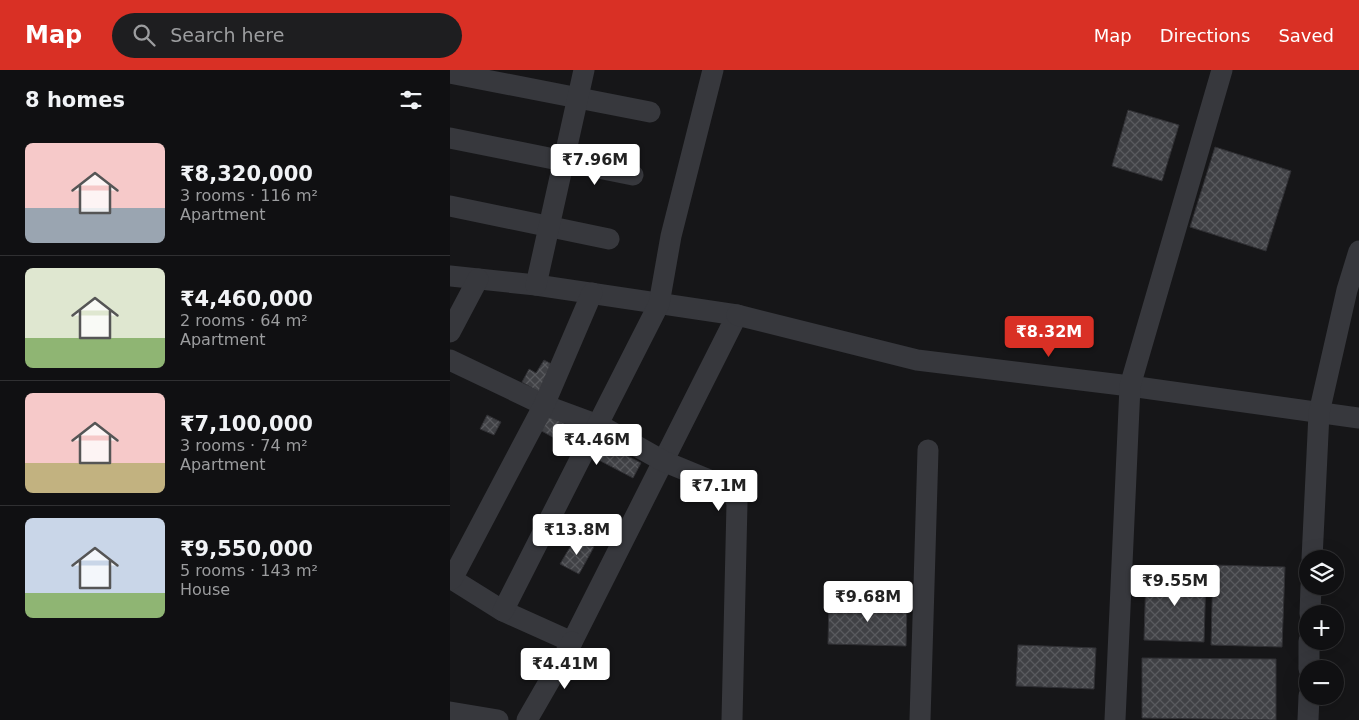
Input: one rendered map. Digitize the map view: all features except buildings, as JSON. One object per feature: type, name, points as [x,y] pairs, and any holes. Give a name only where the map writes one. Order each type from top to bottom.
[{"type":"street","points":[[536,285],[584,70]]},
{"type":"street","points":[[504,611],[659,304],[671,236],[713,70]]},
{"type":"street","points":[[1115,720],[1130,386],[1222,70]]},
{"type":"street","points":[[450,73],[650,112]]},
{"type":"street","points":[[450,138],[634,175]]},
{"type":"street","points":[[450,206],[609,239]]},
{"type":"street","points":[[1312,550],[1319,413],[1347,290],[1359,251]]},
{"type":"street","points":[[450,276],[536,285],[737,315],[917,360],[1130,386],[1359,418]]},
{"type":"street","points":[[450,332],[478,279]]},
{"type":"street","points":[[572,642],[504,611],[451,579],[544,405],[592,293]]},
{"type":"street","points":[[527,720],[572,642],[737,315]]},
{"type":"street","points":[[450,360],[544,405],[598,425],[663,461],[731,489],[737,503],[732,720]]},
{"type":"street","points":[[920,720],[928,450]]},
{"type":"street","points":[[1308,720],[1309,705]]},
{"type":"street","points":[[450,712],[498,720]]}]
